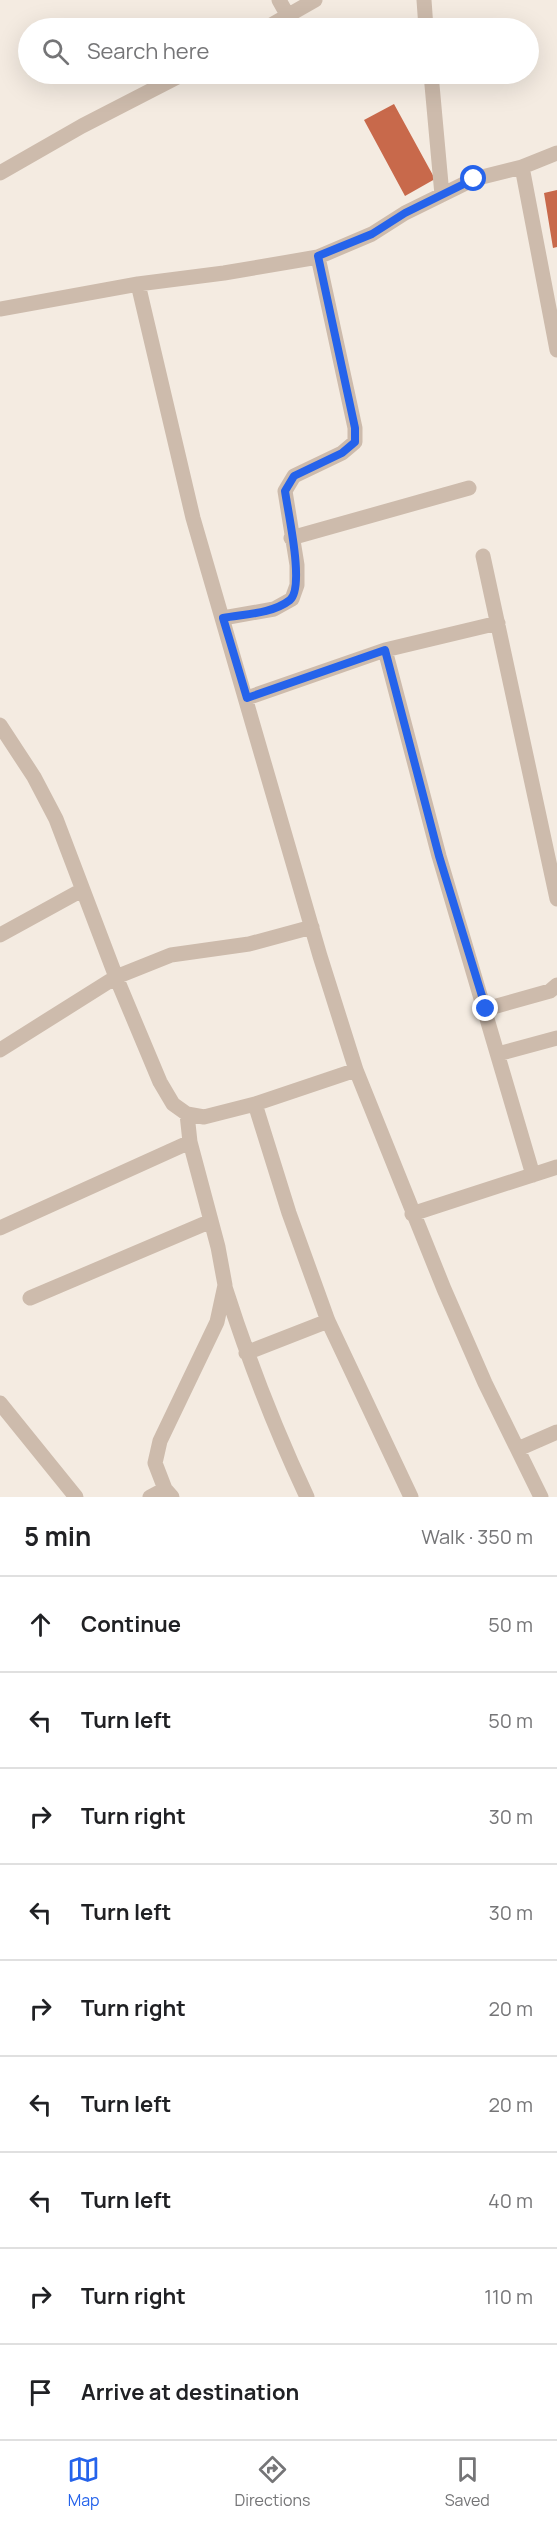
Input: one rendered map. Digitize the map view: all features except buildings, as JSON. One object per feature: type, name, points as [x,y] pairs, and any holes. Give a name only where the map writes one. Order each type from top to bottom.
[{"type":"street","points":[[279,0],[288,16]]},
{"type":"street","points":[[284,18],[315,0]]},
{"type":"street","points":[[424,0],[425,18]]},
{"type":"street","points":[[0,173],[82,126],[164,84]]},
{"type":"street","points":[[432,84],[442,195]]},
{"type":"street","points":[[0,309],[138,284],[224,273],[318,256],[372,234],[474,179],[522,167],[557,153]]},
{"type":"street","points":[[522,167],[557,350]]},
{"type":"street","points":[[223,618],[274,609],[292,599],[297,585],[297,575],[285,491],[294,476],[342,453],[355,442],[355,428],[318,256]]},
{"type":"street","points":[[138,284],[193,518],[356,1070],[412,1214],[485,1383],[541,1497]]},
{"type":"street","points":[[291,538],[470,488]]},
{"type":"street","points":[[483,556],[557,899]]},
{"type":"street","points":[[247,698],[385,650],[498,623]]},
{"type":"street","points":[[385,650],[439,856],[486,1009],[532,1175]]},
{"type":"street","points":[[0,725],[34,777],[56,819],[116,977],[160,1082],[173,1104],[187,1114],[204,1117],[255,1104],[356,1070]]},
{"type":"street","points":[[0,935],[82,890]]},
{"type":"street","points":[[0,1050],[116,977],[171,955],[249,944],[312,927]]},
{"type":"street","points":[[486,1009],[550,991],[557,986]]},
{"type":"street","points":[[498,1054],[557,1038]]},
{"type":"street","points":[[255,1104],[289,1213],[328,1321],[411,1497]]},
{"type":"street","points":[[187,1114],[190,1143],[218,1247],[225,1285],[246,1353],[285,1451],[307,1497]]},
{"type":"street","points":[[0,1228],[190,1143]]},
{"type":"street","points":[[412,1214],[557,1167]]},
{"type":"street","points":[[30,1298],[211,1221]]},
{"type":"street","points":[[150,1497],[168,1493],[155,1463],[160,1441],[217,1322],[225,1285]]},
{"type":"street","points":[[246,1353],[328,1321]]},
{"type":"street","points":[[0,1403],[76,1497]]},
{"type":"street","points":[[518,1449],[557,1432]]},
{"type":"route","points":[[474,179],[405,213],[372,234],[318,256],[355,428],[355,442],[342,453],[294,476],[285,491],[297,565],[297,585],[292,599],[274,609],[223,618],[247,698],[385,650],[439,856],[486,1009]]}]
